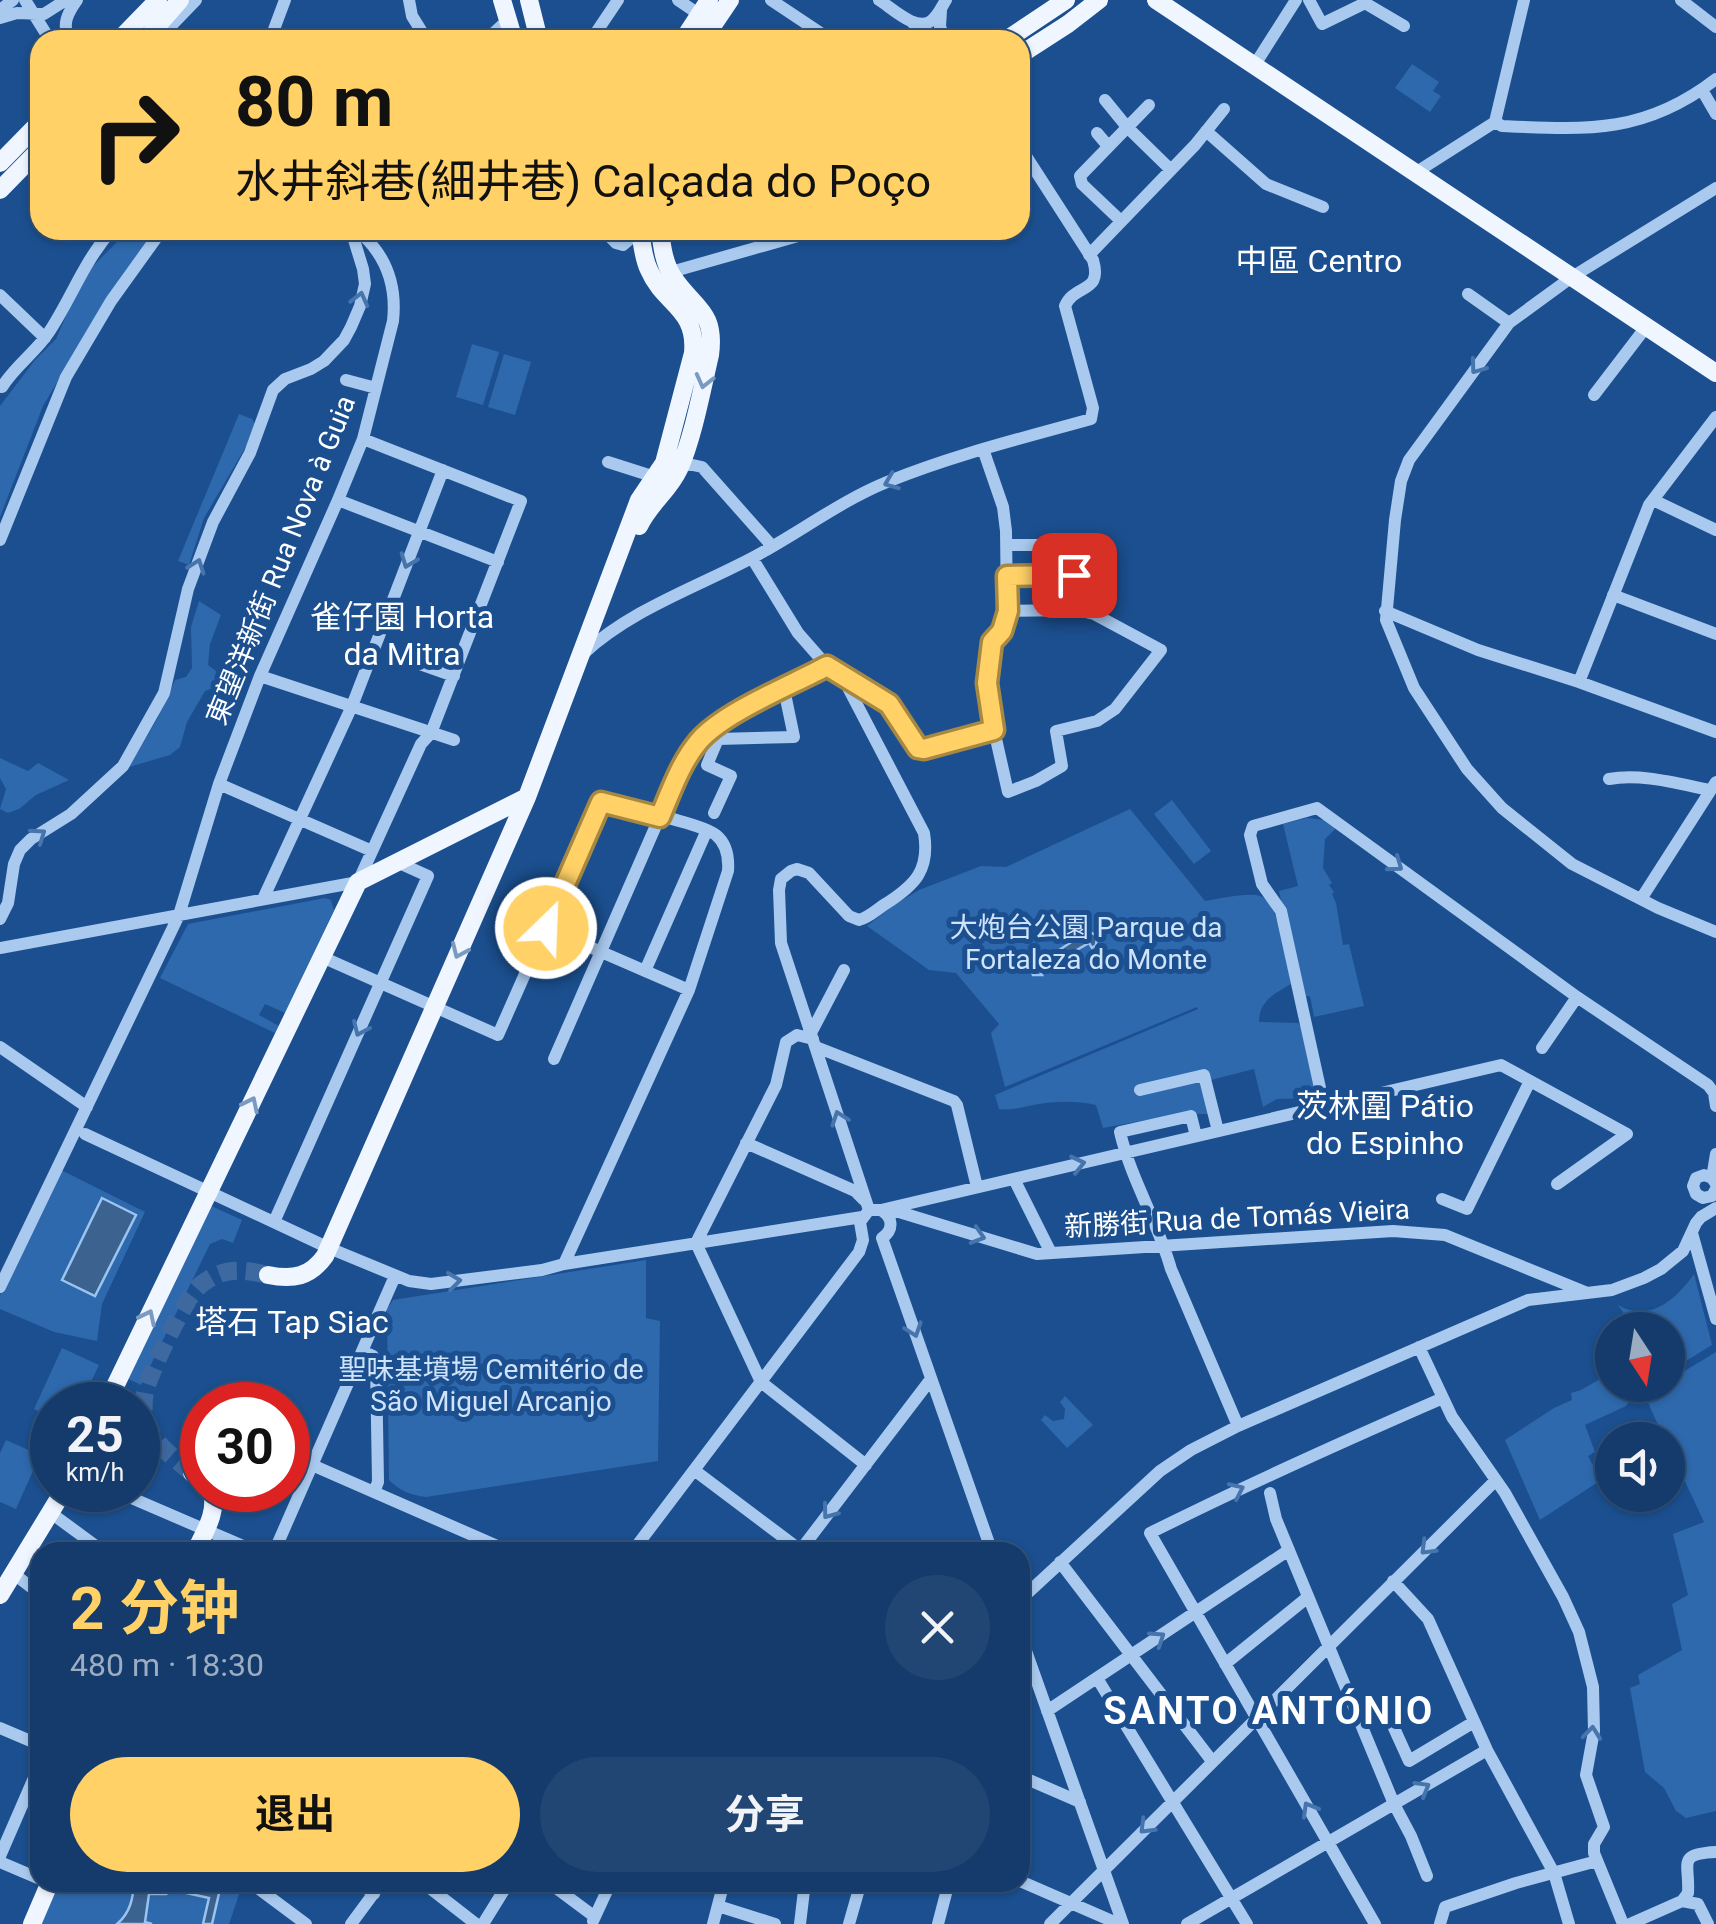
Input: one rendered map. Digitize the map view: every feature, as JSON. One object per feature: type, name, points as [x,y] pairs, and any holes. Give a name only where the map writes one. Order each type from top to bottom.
[{"type":"main road","points":[[129,30],[158,0]]},
{"type":"main road","points":[[154,30],[180,0]]},
{"type":"main road","points":[[502,0],[511,30]]},
{"type":"main road","points":[[710,30],[730,0]]},
{"type":"main road","points":[[1021,30],[1066,0]]},
{"type":"main road","points":[[1030,49],[1099,0]]},
{"type":"main road","points":[[1156,0],[1716,373]]},
{"type":"main road","points":[[530,4],[536,30]]},
{"type":"main road","points":[[689,30],[704,7]]},
{"type":"main road","points":[[0,163],[30,132]]},
{"type":"main road","points":[[0,190],[30,158]]},
{"type":"main road","points":[[268,1275],[303,1276],[322,1262],[329,1248],[527,797],[639,500],[664,463],[694,353],[694,340],[685,313],[649,271],[642,240]]},
{"type":"main road","points":[[600,608],[647,510],[681,466],[710,356],[709,324],[670,272],[662,240]]},
{"type":"main road","points":[[117,1382],[358,882],[527,797]]},
{"type":"main road","points":[[497,812],[509,815],[514,822],[513,830]]},
{"type":"main road","points":[[200,1542],[212,1512]]},
{"type":"main road","points":[[34,1542],[51,1514]]},
{"type":"main road","points":[[0,1595],[30,1548]]},
{"type":"main road","points":[[32,1924],[45,1892]]},
{"type":"street","points":[[0,10],[13,0]]},
{"type":"street","points":[[29,6],[46,13],[66,0]]},
{"type":"street","points":[[68,30],[66,20],[77,0]]},
{"type":"street","points":[[167,30],[196,0]]},
{"type":"street","points":[[274,30],[285,0]]},
{"type":"street","points":[[409,0],[412,16],[421,30]]},
{"type":"street","points":[[598,30],[618,0]]},
{"type":"street","points":[[678,0],[704,7]]},
{"type":"street","points":[[771,0],[817,30]]},
{"type":"street","points":[[879,0],[919,22],[934,19],[945,2]]},
{"type":"street","points":[[1254,66],[1296,0]]},
{"type":"street","points":[[1309,0],[1322,24],[1365,3],[1404,26]]},
{"type":"street","points":[[1415,172],[1495,122],[1524,0]]},
{"type":"street","points":[[1680,0],[1716,27]]},
{"type":"street","points":[[942,30],[939,22],[945,2]]},
{"type":"street","points":[[528,30],[530,4]]},
{"type":"street","points":[[0,18],[18,14],[29,6]]},
{"type":"street","points":[[29,6],[44,30]]},
{"type":"street","points":[[497,30],[508,20]]},
{"type":"street","points":[[919,22],[920,30]]},
{"type":"street","points":[[1495,122],[1502,126],[1594,128],[1630,122],[1664,112],[1716,79]]},
{"type":"street","points":[[1702,90],[1716,114]]},
{"type":"street","points":[[1104,100],[1171,170]]},
{"type":"street","points":[[1122,222],[1080,180],[1149,105]]},
{"type":"street","points":[[1089,255],[1224,109]]},
{"type":"street","points":[[1206,131],[1266,184],[1323,207]]},
{"type":"street","points":[[1097,133],[1108,146]]},
{"type":"street","points":[[582,656],[602,637],[641,614],[752,558],[886,482],[1091,418],[1093,408],[1066,310],[1067,300],[1095,280],[1095,269],[1030,162]]},
{"type":"street","points":[[1716,188],[1572,277],[1509,323],[1409,460],[1394,520],[1385,610],[1414,688],[1467,769],[1502,808],[1572,864],[1716,932]]},
{"type":"street","points":[[1,387],[45,338],[103,240]]},
{"type":"street","points":[[0,540],[66,377],[98,320],[155,240]]},
{"type":"street","points":[[0,920],[8,903],[20,850],[31,838],[71,814],[123,766],[164,693],[194,573],[213,522],[250,453],[273,390],[285,379],[311,369],[335,352],[360,306],[365,284],[356,240]]},
{"type":"street","name":"東望洋新街 Rua Nova à Guia","points":[[0,1287],[179,915],[219,784],[260,676],[363,439],[393,322],[394,292],[378,250],[366,240]]},
{"type":"street","points":[[670,272],[784,240]]},
{"type":"street","points":[[1468,294],[1509,323]]},
{"type":"street","points":[[0,296],[45,338]]},
{"type":"street","points":[[1594,395],[1646,327]]},
{"type":"street","points":[[346,380],[376,388]]},
{"type":"street","points":[[1579,682],[1653,500],[1716,417]]},
{"type":"street","points":[[0,948],[358,882],[421,744],[431,733],[521,502],[363,439]]},
{"type":"street","points":[[983,449],[1003,506],[1007,545],[1008,611],[1002,631],[990,648],[987,693],[1008,792],[1062,766],[1056,731],[1107,716],[1161,650],[1094,614],[1077,610],[1008,611]]},
{"type":"street","points":[[608,462],[655,477]]},
{"type":"street","points":[[681,466],[702,467],[772,546]]},
{"type":"street","points":[[263,900],[352,706],[443,470]]},
{"type":"street","points":[[338,500],[498,562]]},
{"type":"street","points":[[1653,500],[1716,530]]},
{"type":"street","points":[[1007,545],[1077,545]]},
{"type":"street","points":[[752,558],[798,633],[842,678],[889,704],[918,748],[994,730]]},
{"type":"street","points":[[1007,576],[1074,575]]},
{"type":"street","points":[[1613,596],[1716,634]]},
{"type":"street","points":[[1385,610],[1478,650],[1716,732]]},
{"type":"street","points":[[417,663],[454,676]]},
{"type":"street","points":[[554,1059],[684,763],[700,739],[727,718],[827,666]]},
{"type":"street","points":[[260,676],[454,740]]},
{"type":"street","points":[[842,678],[924,834],[924,856],[912,885],[870,916],[853,920],[809,872],[791,870],[779,884],[781,943],[871,1215],[873,1240],[882,1238],[891,1223],[871,1215]]},
{"type":"street","points":[[784,689],[794,737]]},
{"type":"street","points":[[714,813],[730,776],[707,765],[718,740],[811,737]]},
{"type":"street","points":[[1609,779],[1713,786],[1641,899]]},
{"type":"street","points":[[219,784],[372,851]]},
{"type":"street","points":[[322,957],[498,1034],[601,802],[708,830],[722,842],[729,865],[688,990],[564,1264]]},
{"type":"street","points":[[1324,1106],[1281,910],[1262,884],[1250,830],[1261,823],[1317,808],[1577,997],[1708,1085],[1716,1106]]},
{"type":"street","points":[[645,970],[708,830]]},
{"type":"street","points":[[274,1222],[428,876],[397,862]]},
{"type":"street","points":[[1701,925],[1716,919]]},
{"type":"street","points":[[546,928],[688,990]]},
{"type":"street","points":[[813,1039],[844,970]]},
{"type":"street","points":[[1542,1048],[1577,997]]},
{"type":"street","points":[[866,1465],[761,1382],[695,1245],[776,1085],[786,1042],[797,1035],[954,1101],[976,1188]]},
{"type":"street","points":[[0,1047],[87,1106]]},
{"type":"street","points":[[871,1215],[1501,1065],[1627,1134],[1557,1184]]},
{"type":"street","points":[[1140,1090],[1204,1075],[1218,1131]]},
{"type":"street","points":[[1442,1199],[1467,1209],[1530,1080]]},
{"type":"street","points":[[1196,1136],[1191,1116],[1120,1132],[1171,1270],[1238,1426]]},
{"type":"street","name":"新勝街 Rua de Tomás Vieira","points":[[85,1134],[409,1282],[430,1284],[542,1270],[898,1212],[1034,1254],[1393,1230],[1431,1232],[1587,1293]]},
{"type":"street","points":[[640,1542],[854,1258],[863,1244],[871,1215],[858,1192],[746,1143]]},
{"type":"street","points":[[1715,1183],[1704,1175],[1694,1180],[1694,1192],[1701,1198],[1710,1197],[1715,1183],[1716,1154]]},
{"type":"street","points":[[1014,1179],[1051,1253]]},
{"type":"street","points":[[1030,1590],[1175,1460],[1238,1426],[1528,1300],[1612,1290],[1661,1269],[1683,1251],[1701,1198]]},
{"type":"street","points":[[1694,1227],[1716,1208]]},
{"type":"street","points":[[1694,1227],[1716,1319]]},
{"type":"street","points":[[303,1276],[314,1266],[316,1255],[313,1244],[305,1237]]},
{"type":"street","points":[[882,1238],[989,1542]]},
{"type":"street","points":[[854,1258],[875,1251],[892,1265]]},
{"type":"street","points":[[1528,1300],[1535,1282],[1534,1272]]},
{"type":"street","points":[[278,1542],[395,1276]]},
{"type":"street","points":[[1420,1348],[1461,1433],[1496,1480],[1579,1632],[1593,1687],[1594,1731],[1586,1775],[1604,1827],[1594,1844],[1594,1853],[1626,1924],[1682,1900],[1688,1893],[1689,1859],[1698,1853],[1716,1852]]},
{"type":"street","points":[[362,1350],[372,1355],[376,1364],[378,1482],[374,1492]]},
{"type":"street","points":[[808,1542],[932,1379]]},
{"type":"street","points":[[1375,1924],[1150,1533],[1316,1453],[1443,1398]]},
{"type":"street","points":[[312,1464],[473,1542]]},
{"type":"street","points":[[694,1470],[787,1542]]},
{"type":"street","points":[[1050,1924],[1496,1480]]},
{"type":"street","points":[[1270,1493],[1272,1509],[1328,1646],[1428,1876]]},
{"type":"street","points":[[160,1511],[233,1542]]},
{"type":"street","points":[[51,1514],[90,1542]]},
{"type":"street","points":[[1047,1711],[1289,1550]]},
{"type":"street","points":[[1060,1562],[1212,1761]]},
{"type":"street","points":[[14,1574],[30,1586]]},
{"type":"street","points":[[1394,1581],[1428,1619],[1487,1750],[1554,1873],[1568,1924]]},
{"type":"street","points":[[1225,1664],[1308,1597]]},
{"type":"street","points":[[1030,1669],[1121,1924]]},
{"type":"street","points":[[1098,1678],[1247,1924]]},
{"type":"street","points":[[1394,1728],[1408,1760],[1474,1722]]},
{"type":"street","points":[[0,1728],[30,1741]]},
{"type":"street","points":[[1187,1924],[1487,1750]]},
{"type":"street","points":[[1030,1780],[1080,1802]]},
{"type":"street","points":[[30,1788],[0,1859],[30,1874]]},
{"type":"street","points":[[1440,1924],[1445,1907],[1597,1861]]},
{"type":"street","points":[[1030,1885],[1121,1924]]},
{"type":"street","points":[[263,1892],[306,1924]]},
{"type":"street","points":[[351,1924],[375,1892]]},
{"type":"street","points":[[436,1892],[480,1924],[502,1892]]},
{"type":"street","points":[[560,1892],[593,1920],[607,1892]]},
{"type":"street","points":[[713,1924],[722,1892]]},
{"type":"street","points":[[800,1924],[804,1892]]},
{"type":"street","points":[[848,1924],[858,1892]]},
{"type":"street","points":[[938,1924],[946,1892]]},
{"type":"street","points":[[1682,1900],[1701,1908],[1708,1924]]},
{"type":"street","points":[[718,1906],[775,1924]]},
{"type":"green space","points":[[1412,64],[1439,82],[1433,91],[1441,96],[1430,112],[1395,88]]},
{"type":"green space","points":[[119,240],[155,240],[111,292],[43,406],[0,517],[0,406],[56,339],[84,275]]},
{"type":"green space","points":[[472,344],[499,352],[483,405],[456,397]]},
{"type":"green space","points":[[504,354],[531,362],[515,415],[488,407]]},
{"type":"green space","points":[[239,414],[255,424],[248,443],[204,518],[189,565],[178,561]]},
{"type":"green space","points":[[199,601],[221,615],[210,644],[208,665],[216,671],[215,687],[205,691],[187,722],[180,747],[170,755],[129,767],[175,680],[186,677],[192,668],[191,627]]},
{"type":"green space","points":[[0,758],[28,771],[38,763],[69,780],[8,813],[0,809],[6,789],[0,778]]},
{"type":"green space","points":[[1172,800],[1211,851],[1194,864],[1154,814]]},
{"type":"green space","name":"大炮台公園 Parque da Fortaleza do Monte","points":[[1130,809],[1205,901],[1255,895],[1273,909],[1291,984],[1265,1003],[1259,1022],[1298,1023],[1304,1030],[1317,1098],[1277,1099],[1263,1107],[1254,1069],[1207,1081],[1213,1114],[1179,1114],[1103,1128],[1096,1105],[1054,1102],[999,1109],[995,1095],[1197,1007],[1005,1087],[991,1033],[999,1024],[956,973],[929,970],[867,926],[919,890],[981,866],[1006,867]]},
{"type":"green space","points":[[1307,818],[1326,820],[1336,828],[1325,839],[1323,868],[1332,883],[1329,885],[1334,892],[1343,945],[1349,944],[1364,1006],[1314,1017],[1310,996],[1303,997],[1279,891],[1298,886],[1283,824]]},
{"type":"green space","points":[[331,900],[334,910],[285,1013],[265,1004],[259,1015],[279,1026],[275,1033],[160,978],[188,924]]},
{"type":"green space","points":[[61,1170],[145,1212],[102,1304],[97,1341],[54,1332],[0,1309],[0,1295]]},
{"type":"green space","points":[[207,1204],[242,1220],[233,1243],[222,1239],[210,1244],[142,1382],[124,1377]]},
{"type":"green space","name":"聖味基墳場 Cemitério de São Miguel Arcanjo","points":[[646,1260],[646,1318],[660,1321],[658,1461],[426,1497],[406,1492],[389,1480],[387,1309],[393,1300]]},
{"type":"green space","points":[[1694,1274],[1712,1345],[1685,1362],[1685,1312],[1623,1312],[1618,1305],[1629,1310],[1651,1310],[1679,1292]]},
{"type":"green space","points":[[62,1348],[99,1365],[91,1382],[46,1382]]},
{"type":"green space","points":[[1716,1352],[1716,1811],[1686,1818],[1676,1811],[1664,1788],[1645,1772],[1630,1688],[1640,1684],[1638,1675],[1682,1650],[1672,1604],[1688,1595],[1673,1534],[1704,1522],[1685,1481],[1685,1422],[1657,1422],[1648,1402],[1685,1402],[1685,1371]]},
{"type":"green space","points":[[1595,1382],[1595,1402],[1629,1402],[1585,1425],[1595,1452],[1588,1456],[1595,1469],[1595,1484],[1540,1520],[1505,1440],[1572,1400],[1571,1393]]},
{"type":"green space","points":[[1065,1396],[1093,1425],[1067,1448],[1041,1420],[1045,1415],[1053,1421],[1064,1419],[1065,1409],[1060,1402]]},
{"type":"green space","points":[[6,1440],[30,1451],[30,1478],[16,1509],[0,1502],[0,1453]]},
{"type":"green space","points":[[54,1892],[240,1892],[229,1924],[40,1924]]},
{"type":"shaded area","points":[[1088,931],[1097,936],[1096,945],[1092,948],[1089,943],[1040,971],[1042,975],[1033,975],[1035,966]]},
{"type":"shaded area","points":[[102,1198],[136,1215],[95,1296],[62,1280]]},
{"type":"shaded area","points":[[170,1892],[149,1894],[145,1922],[152,1924],[117,1924],[133,1895]]},
{"type":"shaded area","points":[[182,1892],[219,1892],[212,1924],[203,1924],[209,1898]]},
{"type":"tunnel","points":[[180,1462],[154,1438],[145,1418],[144,1396],[158,1357],[199,1286],[230,1271],[268,1275]]},
{"type":"district","name":"中區 Centro","points":[[1319,261]]},
{"type":"district","name":"雀仔園 Horta da Mitra","points":[[402,636]]},
{"type":"district","name":"茨林圍 Pátio do Espinho","points":[[1385,1124]]},
{"type":"district","name":"塔石 Tap Siac","points":[[292,1322]]},
{"type":"district","name":"SANTO ANTÓNIO","points":[[1269,1711]]},
{"type":"route","points":[[546,928],[601,802],[660,817],[684,763],[706,734],[727,718],[827,666],[889,704],[918,748],[994,730],[987,683],[992,642],[1002,631],[1008,611],[1007,576],[1074,575]]}]
